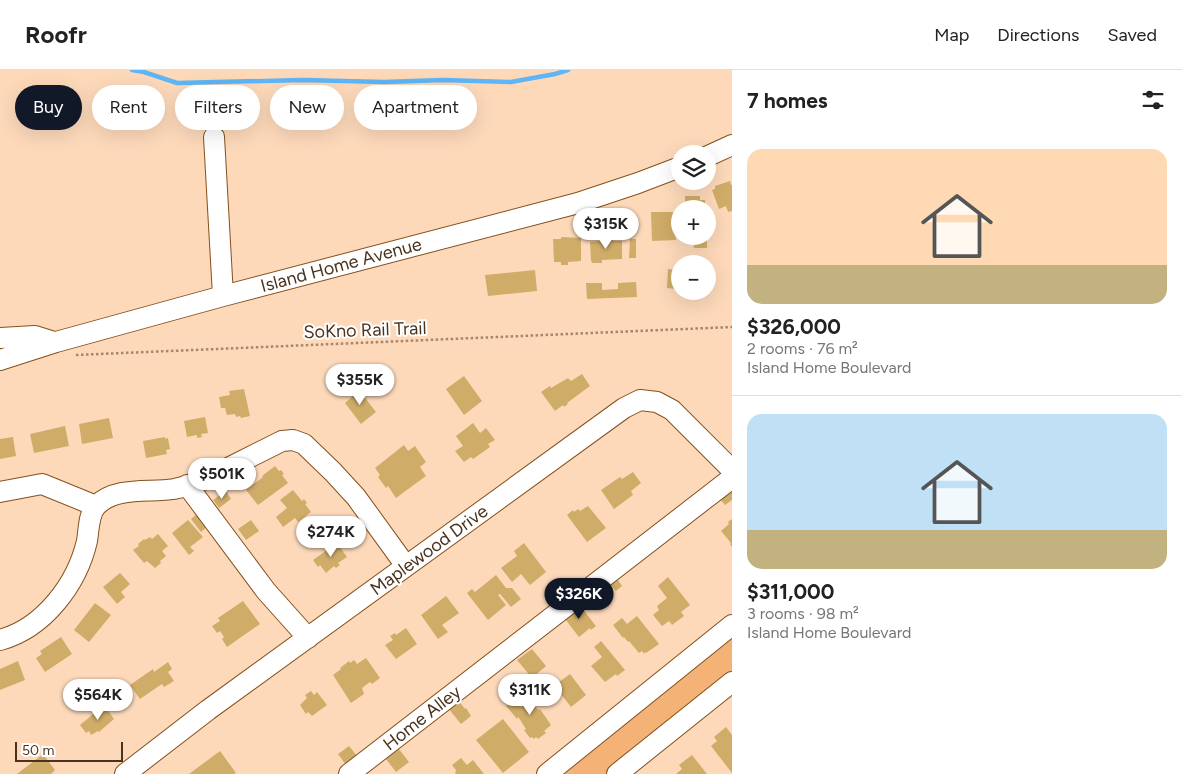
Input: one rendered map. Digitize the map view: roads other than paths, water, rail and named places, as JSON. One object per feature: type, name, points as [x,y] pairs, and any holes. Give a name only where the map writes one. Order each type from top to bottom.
[{"type":"street","points":[[214,137],[223,296]]},
{"type":"street","points":[[716,152],[732,145]]},
{"type":"street","name":"Island Home Avenue","points":[[0,360],[56,342],[223,296],[570,205],[671,170]]},
{"type":"street","points":[[0,338],[35,336],[56,342]]},
{"type":"street","name":"Maplewood Drive","points":[[125,774],[208,710],[624,408],[640,400],[657,402],[672,410],[732,470]]},
{"type":"street","points":[[0,640],[28,628],[62,596],[79,565],[91,515],[96,506],[108,498],[121,493],[175,489],[205,480],[282,442],[293,440],[304,444],[333,472],[356,497],[406,566]]},
{"type":"street","name":"Home Alley","points":[[349,774],[732,478]]},
{"type":"street","points":[[0,492],[42,484],[96,506]]},
{"type":"street","points":[[187,485],[266,591],[308,638]]},
{"type":"street","points":[[547,774],[732,625]]},
{"type":"street","points":[[617,774],[732,682]]},
{"type":"waterway","points":[[132,70],[177,83],[303,80],[511,82],[568,70]]}]
